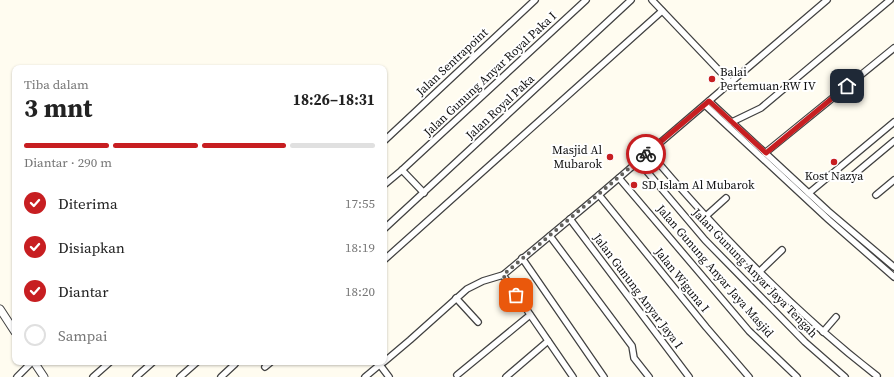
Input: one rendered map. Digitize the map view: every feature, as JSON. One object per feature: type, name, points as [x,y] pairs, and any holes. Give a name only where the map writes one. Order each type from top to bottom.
[{"type":"street","name":"Jalan Sentrapoint","points":[[387,138],[535,0]]},
{"type":"street","name":"Jalan Gunung Anyar Royal Paka I","points":[[387,183],[406,167],[586,0]]},
{"type":"street","name":"Jalan Royal Paka","points":[[387,226],[631,0]]},
{"type":"street","points":[[652,0],[730,82]]},
{"type":"street","points":[[387,359],[412,339],[471,286],[503,275],[827,0]]},
{"type":"street","points":[[732,122],[761,108],[890,0]]},
{"type":"street","points":[[387,257],[662,11]]},
{"type":"street","points":[[766,153],[894,48]]},
{"type":"street","points":[[707,103],[732,122],[809,193],[894,267]]},
{"type":"street","points":[[707,103],[829,220],[894,278]]},
{"type":"street","points":[[809,193],[894,122]]},
{"type":"street","points":[[851,177],[894,141]]},
{"type":"street","points":[[649,152],[706,216],[759,272],[823,332],[876,376]]},
{"type":"street","name":"Jalan Gunung Anyar Jaya Tengah","points":[[638,161],[705,240],[805,342],[845,377]]},
{"type":"street","points":[[406,167],[424,193]]},
{"type":"street","name":"Jalan Gunung Anyar Jaya Masjid","points":[[619,178],[750,331],[797,377]]},
{"type":"street","points":[[876,195],[894,180]]},
{"type":"street","name":"Jalan Wiguna I","points":[[599,195],[706,327],[749,377]]},
{"type":"street","points":[[706,216],[726,198]]},
{"type":"street","name":"Jalan Gunung Anyar Jaya I","points":[[570,219],[689,377]]},
{"type":"street","points":[[550,236],[632,346],[634,358],[649,377]]},
{"type":"street","points":[[759,272],[782,250]]},
{"type":"street","points":[[522,258],[604,377]]},
{"type":"street","points":[[503,275],[573,377]]},
{"type":"street","points":[[456,298],[478,322]]},
{"type":"street","points":[[0,309],[12,327]]},
{"type":"street","points":[[457,375],[530,315]]},
{"type":"street","points":[[823,332],[836,317]]},
{"type":"street","points":[[506,377],[548,341]]},
{"type":"street","points":[[17,377],[30,365]]},
{"type":"street","points":[[35,365],[44,377]]},
{"type":"street","points":[[93,377],[107,365]]},
{"type":"street","points":[[136,377],[150,365]]},
{"type":"street","points":[[180,377],[194,365]]},
{"type":"street","points":[[221,377],[234,365]]},
{"type":"street","points":[[365,377],[380,365]]},
{"type":"street","points":[[383,365],[389,377]]},
{"type":"way so far","points":[[516,295],[503,275],[646,154]]},
{"type":"place","name":"Balai Pertemuan RW IV","points":[[712,79]]},
{"type":"place","name":"Masjid Al Mubarok","points":[[610,157]]},
{"type":"place","name":"Kost Nazya","points":[[834,162]]},
{"type":"place","name":"SD Islam Al Mubarok","points":[[634,185]]},
{"type":"route","points":[[646,154],[709,101],[766,153],[847,86]]}]
